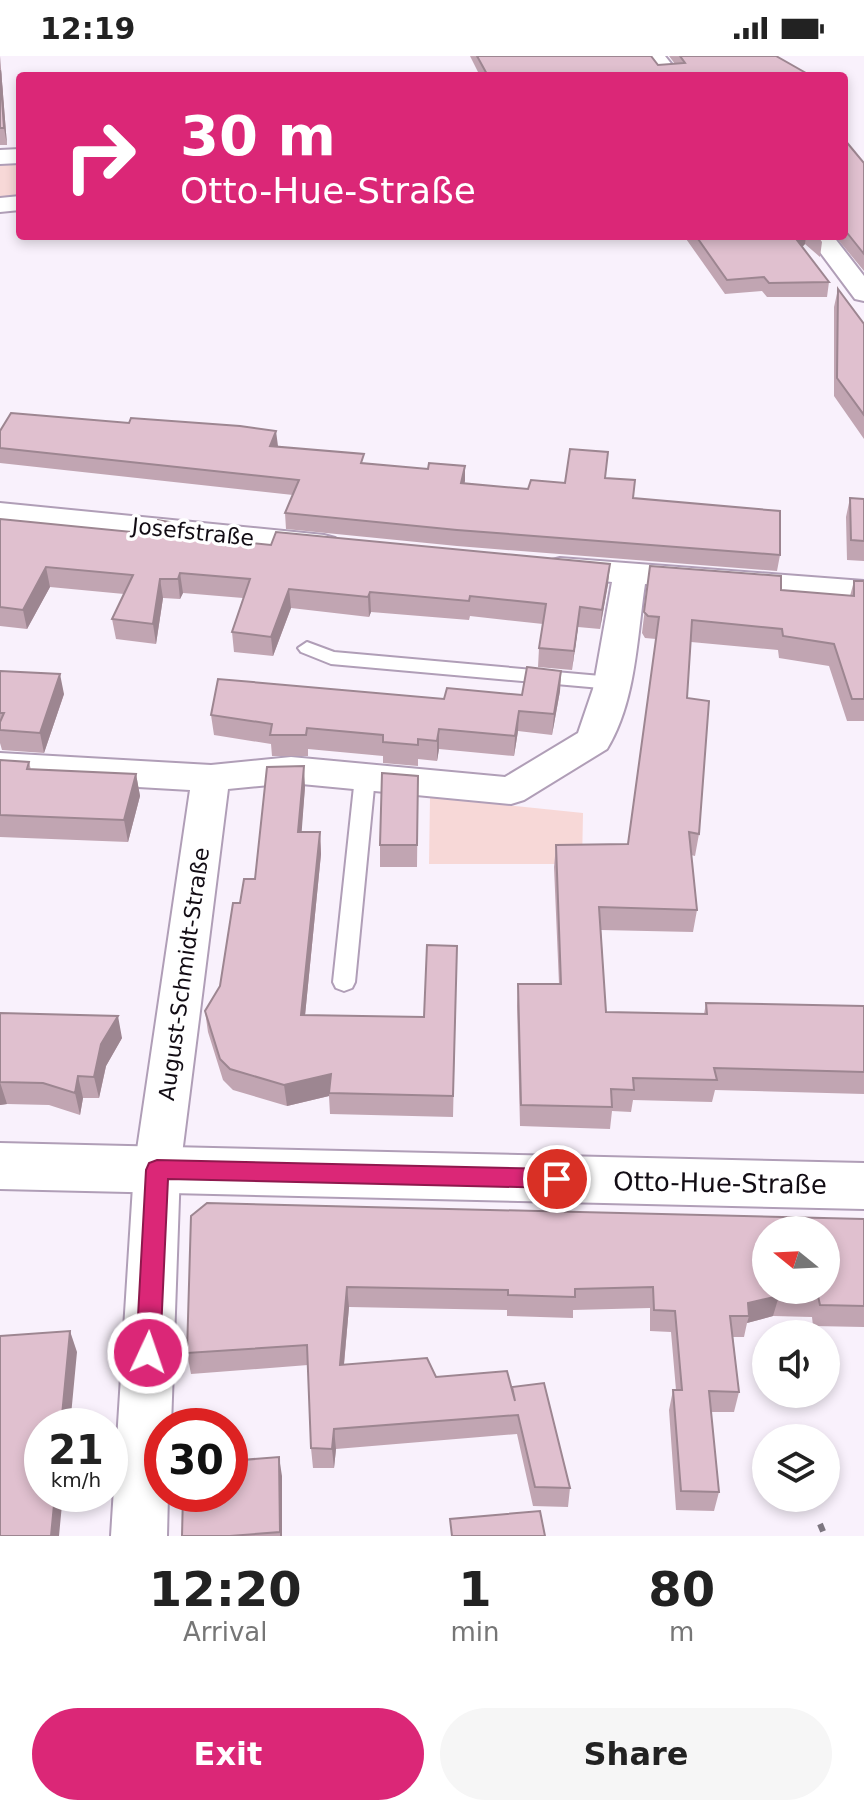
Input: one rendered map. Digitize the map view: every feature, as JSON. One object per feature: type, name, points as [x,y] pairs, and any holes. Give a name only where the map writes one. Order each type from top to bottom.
[{"type":"street","points":[[654,56],[667,72]]},
{"type":"street","points":[[823,240],[864,293]]},
{"type":"street","name":"Josefstraße","points":[[0,512],[350,548]]},
{"type":"street","points":[[536,566],[864,591]]},
{"type":"street","points":[[0,766],[211,778],[291,770],[511,791],[594,740],[612,683],[630,574]]},
{"type":"street","name":"August-Schmidt-Straße","points":[[139,1536],[157,1170],[211,778]]},
{"type":"street","name":"Otto-Hue-Straße","points":[[0,1166],[864,1186]]},
{"type":"lane","points":[[307,648],[331,658],[612,683]]},
{"type":"lane","points":[[344,982],[365,777]]},
{"type":"path","points":[[820,1524],[825,1536]]},
{"type":"shaded area","points":[[16,162],[16,200],[0,201],[0,164]]},
{"type":"shaded area","points":[[430,797],[583,813],[582,864],[429,864]]},
{"type":"building","points":[[477,56],[651,56],[658,65],[685,63],[680,56],[776,56],[804,72],[486,72]]},
{"type":"building","points":[[0,70],[4,128],[0,128]]},
{"type":"building","points":[[848,144],[864,163],[864,254],[848,234]]},
{"type":"building","points":[[699,240],[797,240],[829,282],[769,283],[764,277],[727,280]]},
{"type":"building","points":[[838,289],[864,324],[864,415],[837,378]]},
{"type":"building","points":[[11,413],[129,423],[131,418],[276,431],[270,446],[364,454],[361,463],[428,469],[429,463],[465,466],[461,483],[528,489],[531,480],[565,483],[570,449],[608,452],[605,478],[635,480],[633,498],[780,511],[780,555],[285,513],[299,480],[0,448],[0,431]]},
{"type":"building","points":[[850,498],[864,499],[864,541],[851,540]]},
{"type":"building","points":[[0,519],[152,534],[158,520],[170,522],[167,535],[271,545],[276,532],[610,564],[602,610],[580,607],[574,651],[539,648],[546,604],[470,596],[469,601],[370,592],[368,597],[289,589],[271,637],[232,632],[250,579],[180,573],[178,579],[160,579],[153,624],[112,619],[133,575],[46,567],[23,610],[0,607]]},
{"type":"building","points":[[650,566],[781,576],[781,590],[854,596],[854,581],[864,581],[864,699],[852,699],[834,644],[783,636],[782,629],[692,620],[687,698],[709,701],[699,834],[689,832],[697,910],[599,907],[606,1012],[707,1014],[706,1003],[864,1006],[864,1072],[714,1068],[717,1080],[633,1078],[634,1090],[611,1089],[612,1107],[521,1105],[518,984],[561,984],[556,845],[628,844],[659,617],[648,616],[644,612]]},
{"type":"building","points":[[527,667],[561,671],[554,714],[519,711],[515,736],[439,729],[437,741],[418,739],[418,745],[383,742],[383,735],[307,728],[306,735],[270,735],[272,724],[211,715],[218,679],[444,699],[447,688],[522,695]]},
{"type":"building","points":[[0,671],[60,674],[40,733],[0,730],[4,713],[0,713]]},
{"type":"building","points":[[0,760],[29,762],[27,769],[136,774],[124,820],[0,815]]},
{"type":"building","points":[[304,766],[298,832],[320,832],[301,1015],[424,1017],[427,945],[457,946],[453,1096],[329,1093],[331,1074],[284,1085],[230,1069],[220,1059],[205,1011],[220,986],[233,903],[240,903],[244,879],[255,879],[267,767]]},
{"type":"building","points":[[382,773],[418,776],[417,845],[380,845]]},
{"type":"building","points":[[0,1013],[118,1016],[101,1044],[94,1077],[78,1076],[75,1093],[43,1083],[0,1082]]},
{"type":"building","points":[[207,1203],[752,1216],[752,1302],[748,1303],[749,1316],[730,1316],[739,1392],[709,1391],[719,1492],[681,1491],[673,1390],[682,1390],[675,1311],[654,1310],[653,1287],[575,1289],[575,1297],[508,1295],[508,1290],[347,1287],[340,1365],[427,1358],[436,1377],[507,1371],[515,1401],[512,1387],[544,1383],[570,1488],[535,1487],[518,1415],[334,1429],[332,1449],[311,1448],[307,1345],[187,1353],[191,1216]]},
{"type":"building","points":[[840,1218],[864,1219],[864,1306],[820,1305],[840,1304]]},
{"type":"building","points":[[70,1331],[63,1408],[24,1408],[24,1512],[53,1512],[51,1536],[0,1536],[0,1336]]},
{"type":"building","points":[[279,1457],[280,1532],[182,1536],[183,1512],[248,1512],[248,1460]]},
{"type":"building","points":[[540,1511],[545,1536],[452,1536],[450,1519]]},
{"type":"route","points":[[148,1353],[157,1170],[557,1179]]}]
